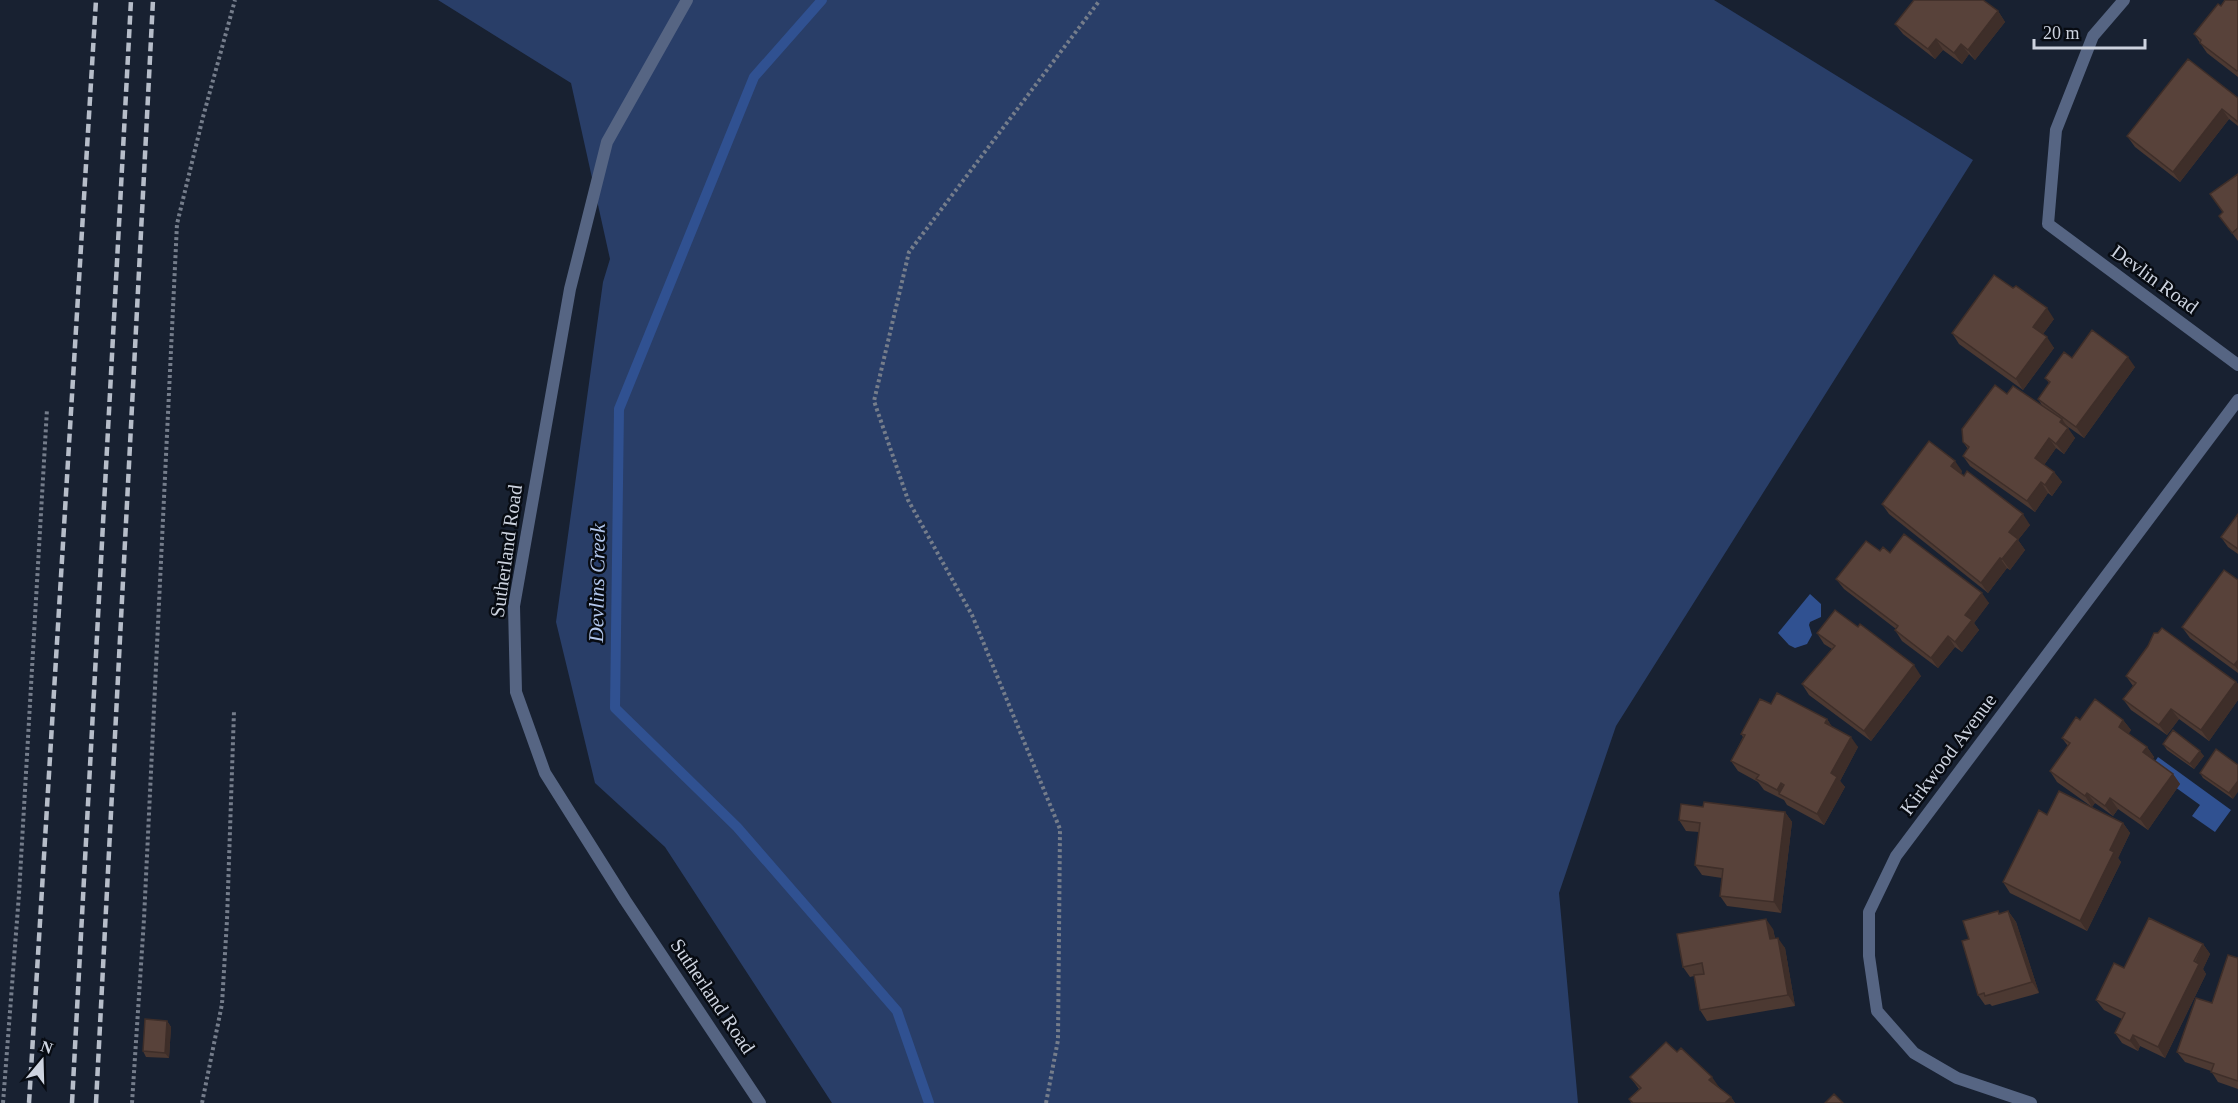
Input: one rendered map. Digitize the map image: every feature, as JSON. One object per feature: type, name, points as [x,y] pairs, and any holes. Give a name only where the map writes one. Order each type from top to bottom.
[{"type":"street","name":"Sutherland Road","points":[[687,0],[607,142],[570,289],[514,606],[516,692],[545,773],[632,910],[760,1103]]},
{"type":"street","name":"Devlin Road","points":[[2124,0],[2093,36],[2056,130],[2048,224],[2238,365]]},
{"type":"street","name":"Kirkwood Avenue","points":[[2031,1103],[1958,1078],[1914,1053],[1877,1011],[1869,956],[1869,912],[1896,855],[2238,400]]},
{"type":"path","points":[[132,1103],[144,919],[177,224],[235,0]]},
{"type":"path","points":[[1046,1103],[1058,1040],[1060,829],[972,615],[908,500],[874,401],[909,252],[1101,0]]},
{"type":"path","points":[[3,1103],[19,894],[47,409]]},
{"type":"path","points":[[202,1103],[222,1004],[234,711]]},
{"type":"shaded area","points":[[438,0],[1714,0],[1973,160],[1616,726],[1559,893],[1578,1103],[832,1103],[665,847],[595,783],[556,622],[603,282],[610,259],[571,83]]},
{"type":"shaded area","points":[[1810,594],[1821,604],[1821,617],[1810,622],[1812,635],[1807,644],[1795,648],[1778,633]]},
{"type":"shaded area","points":[[2158,757],[2231,810],[2215,832],[2192,816],[2200,805],[2150,769]]},
{"type":"building","points":[[1914,0],[1983,0],[1998,11],[1968,50],[1961,44],[1954,53],[1936,39],[1928,49],[1895,24]]},
{"type":"building","points":[[2225,0],[2238,0],[2237,71],[2200,43],[2201,40],[2194,34],[2218,4],[2221,6]]},
{"type":"building","points":[[2188,59],[2238,98],[2238,122],[2222,109],[2173,172],[2127,136]]},
{"type":"building","points":[[2238,174],[2238,228],[2232,233],[2219,216],[2223,212],[2210,194]]},
{"type":"building","points":[[1994,275],[2013,288],[2016,286],[2047,308],[2033,327],[2047,337],[2016,379],[1952,333]]},
{"type":"building","points":[[2092,330],[2128,357],[2076,427],[2038,399],[2050,382],[2045,378],[2064,352],[2072,358]]},
{"type":"building","points":[[1995,385],[2007,394],[2013,386],[2062,419],[2060,422],[2068,428],[2056,444],[2049,438],[2035,458],[2054,472],[2045,485],[2041,482],[2027,501],[1963,456],[1969,447],[1963,442],[1962,429]]},
{"type":"building","points":[[1929,441],[1955,461],[1951,466],[1964,476],[1967,471],[2023,514],[2009,532],[2018,539],[1981,583],[1882,504]]},
{"type":"building","points":[[2238,514],[2238,549],[2221,537]]},
{"type":"building","points":[[1904,534],[1982,593],[1965,615],[1972,620],[1955,642],[1948,636],[1931,658],[1895,630],[1898,626],[1836,579],[1866,541],[1880,551],[1883,547],[1890,553]]},
{"type":"building","points":[[2224,570],[2238,580],[2238,660],[2234,665],[2182,627]]},
{"type":"building","points":[[1835,610],[1858,627],[1860,624],[1914,665],[1864,731],[1802,684],[1835,646],[1817,633]]},
{"type":"building","points":[[2162,628],[2236,682],[2201,730],[2171,709],[2159,725],[2123,699],[2136,683],[2126,676],[2148,646],[2154,633],[2158,633]]},
{"type":"building","points":[[1777,693],[1827,719],[1825,723],[1851,737],[1831,773],[1837,777],[1817,814],[1779,794],[1784,785],[1781,783],[1777,790],[1756,779],[1759,775],[1731,761],[1745,735],[1741,734],[1760,699],[1771,704]]},
{"type":"building","points":[[2095,699],[2123,720],[2119,727],[2147,747],[2143,752],[2173,774],[2140,819],[2110,798],[2105,806],[2087,793],[2085,796],[2050,771],[2070,743],[2062,738],[2076,717],[2080,720]]},
{"type":"building","points":[[2173,730],[2200,751],[2190,764],[2163,744]]},
{"type":"building","points":[[2216,749],[2238,765],[2238,781],[2229,793],[2200,773]]},
{"type":"building","points":[[2059,791],[2123,823],[2110,850],[2114,852],[2080,921],[2003,882],[2039,810],[2047,815]]},
{"type":"building","points":[[1704,802],[1785,812],[1774,902],[1720,896],[1723,869],[1695,865],[1700,823],[1679,820],[1681,804],[1703,807]]},
{"type":"building","points":[[1998,911],[1999,914],[2008,911],[2032,982],[1985,996],[1984,993],[1978,995],[1962,941],[1969,939],[1963,921]]},
{"type":"building","points":[[2149,918],[2203,944],[2194,961],[2199,964],[2158,1047],[2133,1035],[2130,1041],[2115,1033],[2125,1013],[2096,1000],[2114,963],[2124,968]]},
{"type":"building","points":[[1766,919],[1770,939],[1778,938],[1788,995],[1700,1010],[1694,975],[1704,974],[1702,963],[1683,967],[1677,934]]},
{"type":"building","points":[[2228,955],[2238,958],[2238,1081],[2211,1072],[2214,1064],[2177,1052],[2196,998],[2212,1003]]},
{"type":"building","points":[[145,1019],[167,1021],[165,1053],[143,1051]]},
{"type":"building","points":[[1666,1042],[1677,1052],[1681,1048],[1712,1077],[1709,1080],[1731,1097],[1725,1103],[1633,1103],[1629,1099],[1641,1088],[1630,1077]]},
{"type":"building","points":[[1834,1094],[1843,1103],[1825,1103]]},
{"type":"waterway","name":"Devlins Creek","points":[[822,0],[754,77],[619,409],[615,708],[737,827],[897,1011],[929,1103]]},
{"type":"railway","points":[[29,1103],[96,0]]},
{"type":"railway","points":[[72,1103],[131,0]]},
{"type":"railway","points":[[96,1103],[153,0]]}]
